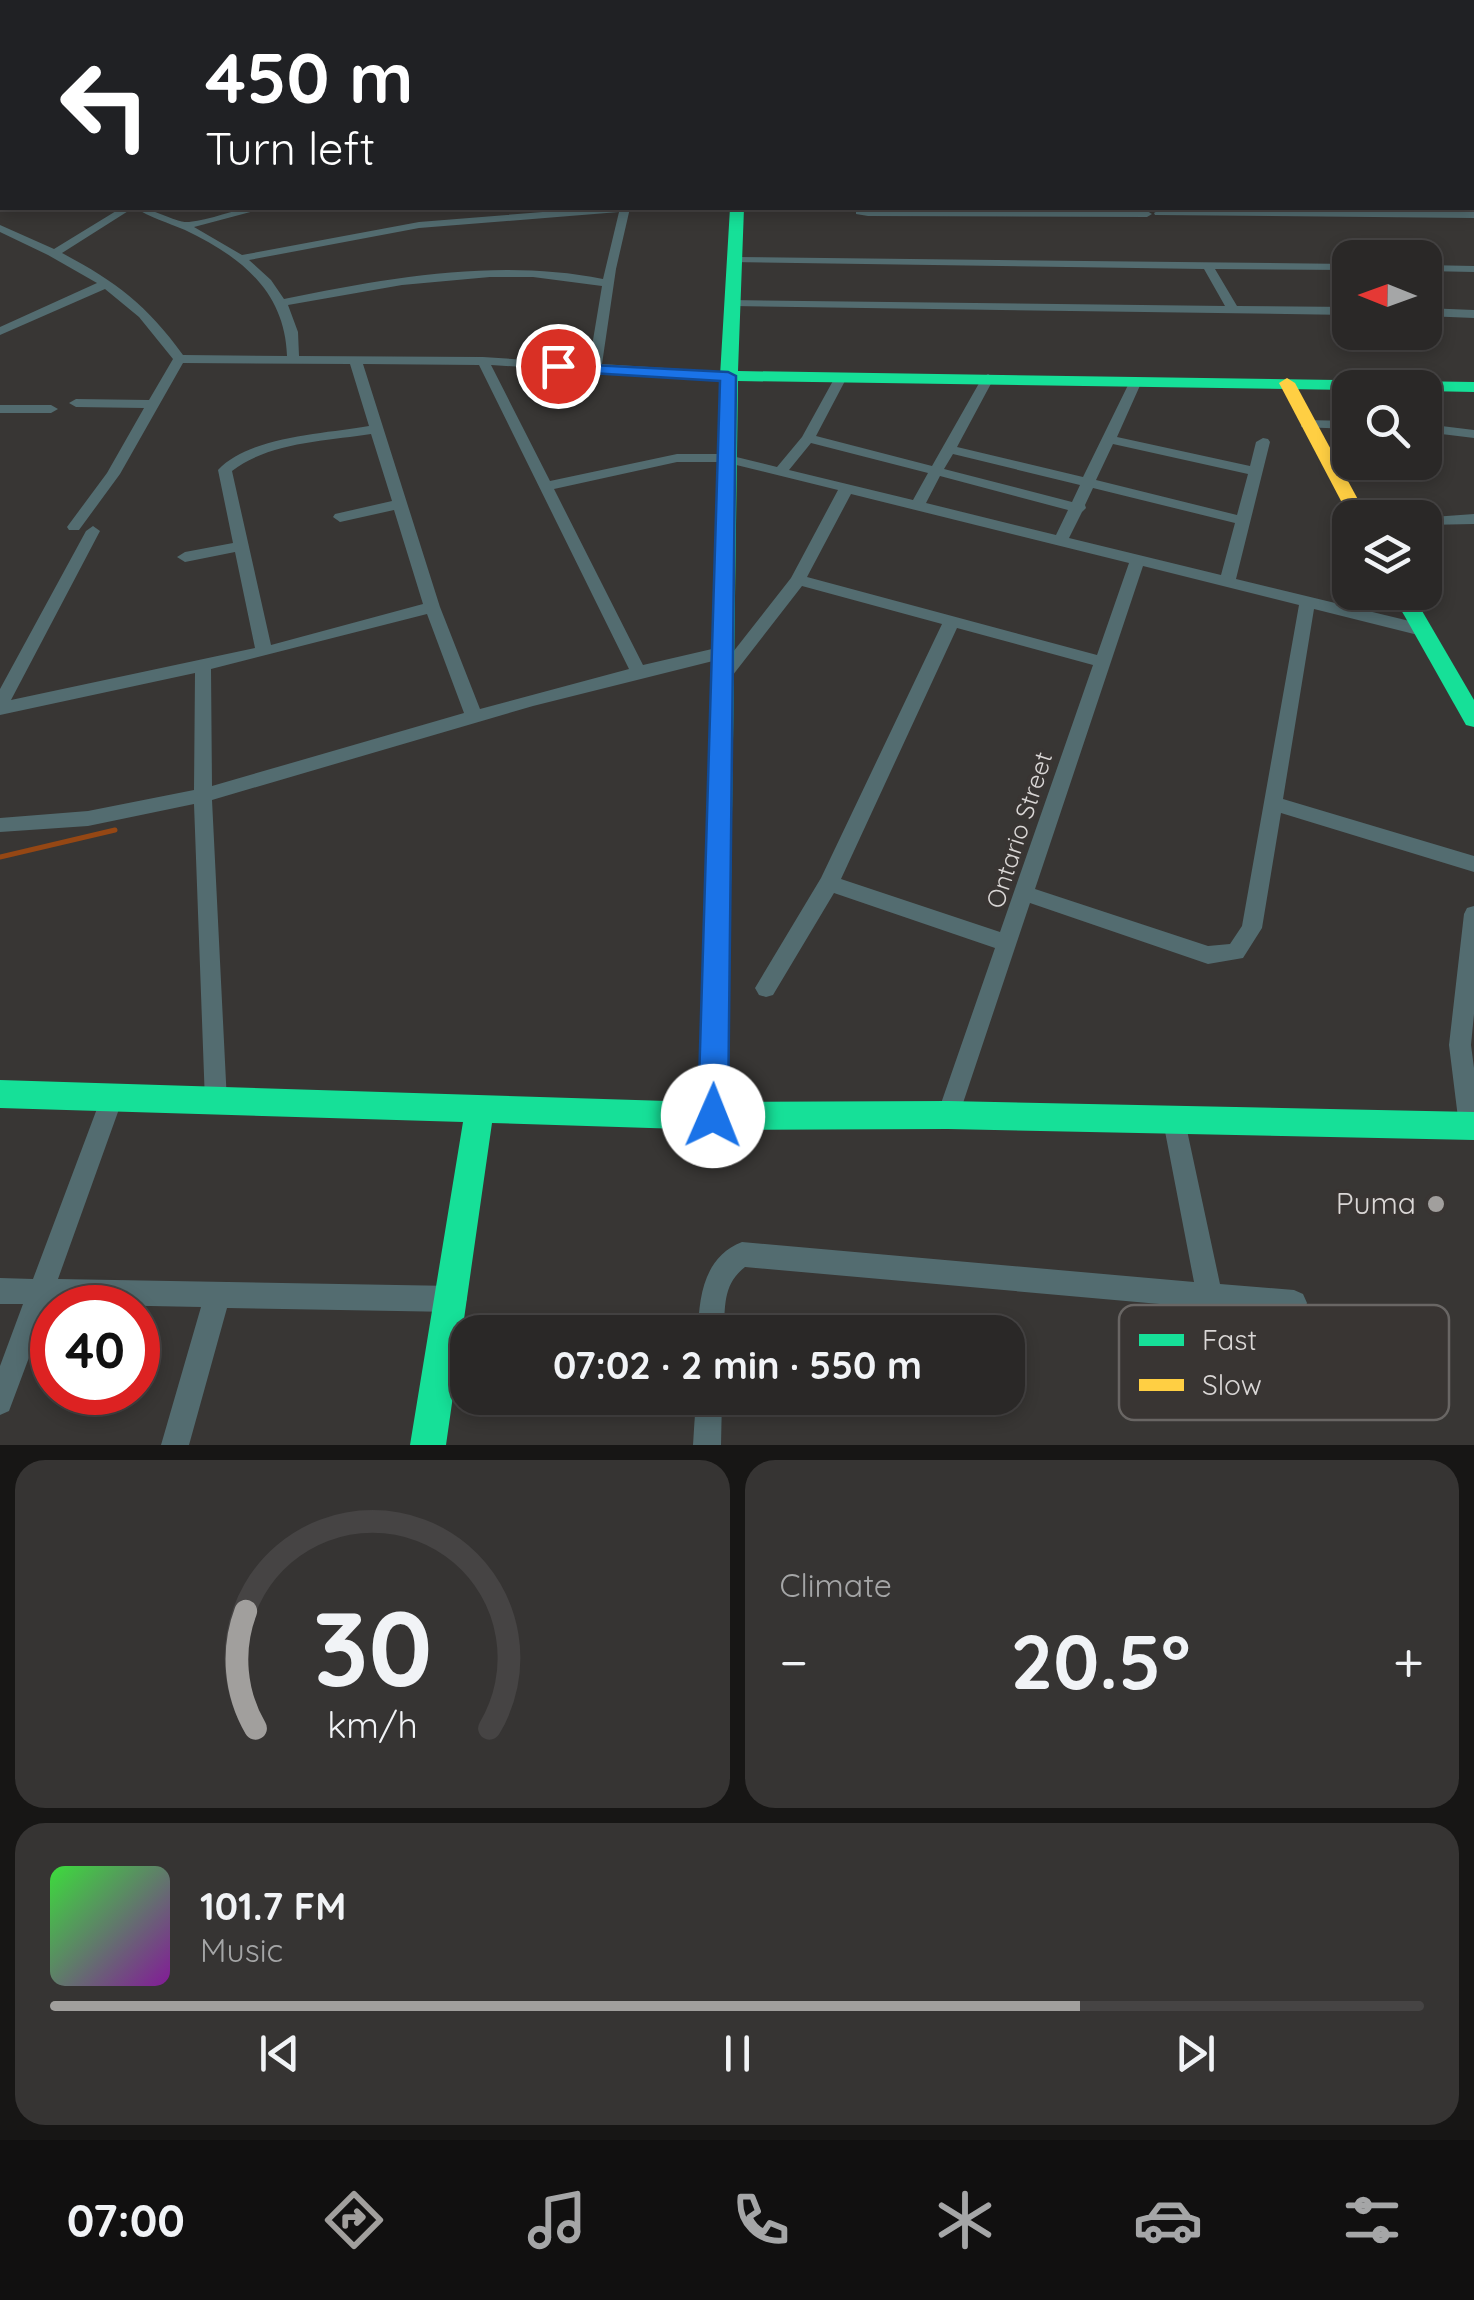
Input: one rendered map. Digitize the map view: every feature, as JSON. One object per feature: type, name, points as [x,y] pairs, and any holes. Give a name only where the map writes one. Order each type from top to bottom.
[{"type":"street","points":[[55,253],[125,210]]},
{"type":"street","points":[[147,210],[188,225],[239,259],[284,302],[296,342],[293,360]]},
{"type":"street","points":[[188,225],[248,210]]},
{"type":"street","points":[[239,259],[419,225],[601,210]]},
{"type":"street","points":[[595,368],[610,269],[625,210]]},
{"type":"street","points":[[713,1116],[722,676],[726,652],[724,458],[737,210]]},
{"type":"street","points":[[860,210],[1474,215]]},
{"type":"street","points":[[0,228],[108,283],[146,313],[180,359]]},
{"type":"street","points":[[734,260],[1332,267]]},
{"type":"street","points":[[1207,264],[1232,308]]},
{"type":"street","points":[[1442,268],[1474,269]]},
{"type":"street","points":[[588,278],[610,269]]},
{"type":"street","points":[[284,302],[399,282],[588,278],[608,284]]},
{"type":"street","points":[[0,330],[108,283]]},
{"type":"street","points":[[732,302],[1332,311]]},
{"type":"street","points":[[1442,313],[1474,314]]},
{"type":"street","points":[[0,317],[13,324]]},
{"type":"street","points":[[180,359],[482,361],[840,379],[1474,387]]},
{"type":"street","points":[[74,527],[113,474],[180,359]]},
{"type":"street","points":[[355,360],[432,607],[474,717]]},
{"type":"street","points":[[482,361],[638,670]]},
{"type":"street","points":[[918,504],[988,378]]},
{"type":"street","points":[[782,470],[808,438],[840,379]]},
{"type":"street","points":[[1060,542],[1080,508],[1136,381]]},
{"type":"street","points":[[1287,383],[1349,500]]},
{"type":"street","points":[[76,403],[152,404]]},
{"type":"street","points":[[0,409],[51,409]]},
{"type":"street","points":[[1306,424],[1332,425]]},
{"type":"street","points":[[264,652],[225,470],[233,460],[374,429]]},
{"type":"street","points":[[1442,430],[1474,434]]},
{"type":"street","points":[[808,438],[1080,508]]},
{"type":"street","points":[[1108,439],[1254,472]]},
{"type":"street","points":[[1226,584],[1263,442]]},
{"type":"street","points":[[950,449],[1240,520]]},
{"type":"street","points":[[548,486],[678,458],[724,458],[1422,630]]},
{"type":"street","points":[[722,676],[798,580],[846,489]]},
{"type":"street","points":[[340,517],[400,504]]},
{"type":"street","points":[[1442,520],[1474,520]]},
{"type":"street","points":[[0,707],[93,530]]},
{"type":"street","points":[[185,557],[243,546]]},
{"type":"street","name":"Ontario Street","points":[[948,1114],[1006,943],[1027,894],[1137,562]]},
{"type":"street","points":[[798,580],[1102,662]]},
{"type":"street","points":[[1027,894],[1208,955],[1236,952],[1252,928],[1307,604]]},
{"type":"street","points":[[0,707],[264,652],[432,607]]},
{"type":"street","points":[[1411,610],[1474,718]]},
{"type":"street","points":[[766,988],[829,882],[952,623]]},
{"type":"street","points":[[0,824],[66,822],[203,796],[638,670],[726,652]]},
{"type":"street","points":[[203,665],[203,796],[216,1102]]},
{"type":"street","points":[[1275,804],[1474,864]]},
{"type":"street","points":[[829,882],[1006,943]]},
{"type":"street","points":[[0,1094],[713,1116],[948,1114],[1472,1126],[1460,1045],[1474,914]]},
{"type":"street","points":[[43,1285],[112,1098]]},
{"type":"street","points":[[428,1445],[454,1299],[480,1107]]},
{"type":"street","points":[[1174,1120],[1210,1296]]},
{"type":"street","points":[[712,1315],[713,1286],[725,1263],[742,1254],[1294,1303]]},
{"type":"street","points":[[0,1291],[30,1292]]},
{"type":"street","points":[[160,1295],[454,1299]]},
{"type":"street","points":[[175,1445],[217,1297]]},
{"type":"street","points":[[0,1402],[30,1320]]},
{"type":"street","points":[[707,1445],[708,1415]]},
{"type":"waterway","points":[[0,857],[115,830]]},
{"type":"traffic: fast","points":[[713,1116],[724,548],[737,210]]},
{"type":"traffic: fast","points":[[728,376],[1474,387]]},
{"type":"traffic: fast","points":[[1411,610],[1474,719]]},
{"type":"traffic: fast","points":[[0,1094],[713,1116],[948,1115],[1474,1126]]},
{"type":"traffic: fast","points":[[428,1445],[480,1107]]},
{"type":"traffic: slow","points":[[1287,383],[1349,500]]},
{"type":"place","name":"Puma","points":[[1436,1204]]},
{"type":"route","points":[[558,366],[728,376],[724,458],[726,652],[718,815],[713,1116]]}]
